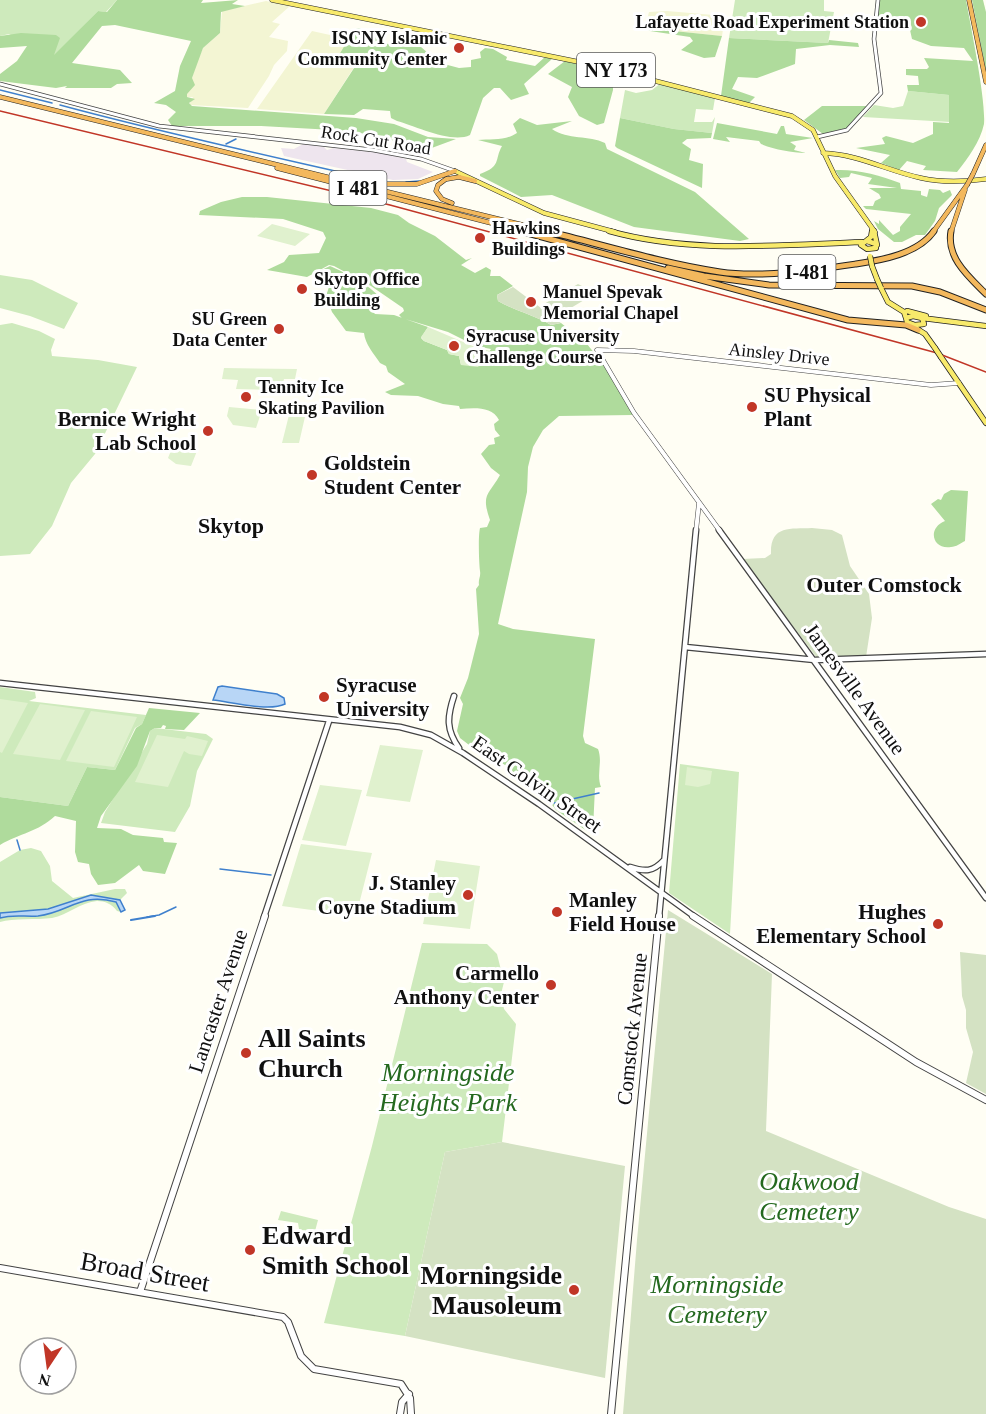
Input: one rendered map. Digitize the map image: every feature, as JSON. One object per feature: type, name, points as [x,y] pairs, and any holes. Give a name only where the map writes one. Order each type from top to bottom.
[{"type":"highway","points":[[969,0],[986,82]]},
{"type":"highway","name":"I 481","points":[[0,100],[38,106],[309,171],[636,254]]},
{"type":"highway","name":"I 481","points":[[0,100],[32,110],[283,169],[578,246],[839,318],[882,324]]},
{"type":"highway","points":[[986,145],[967,185],[949,233],[951,253],[963,271],[986,294]]},
{"type":"highway","points":[[309,171],[396,185],[425,182],[456,172]]},
{"type":"highway","points":[[456,172],[436,189],[437,194],[444,201],[534,228]]},
{"type":"highway","points":[[445,180],[454,177],[475,181]]},
{"type":"highway","name":"I-481","points":[[636,254],[707,270],[753,273],[819,270],[891,259],[929,238],[967,185]]},
{"type":"highway","points":[[578,246],[704,276],[750,283],[800,286],[875,284],[912,286],[940,292],[986,310]]},
{"type":"highway","points":[[882,324],[909,322]]},
{"type":"highway","points":[[882,324],[906,326],[918,330]]},
{"type":"main road","name":"NY 173","points":[[272,0],[621,71],[786,114],[805,123],[817,137],[823,153]]},
{"type":"main road","points":[[869,255],[877,245],[877,237],[823,153],[854,156],[926,179],[956,181],[986,179]]},
{"type":"main road","points":[[826,159],[828,155],[837,153]]},
{"type":"main road","name":"Rock Cut Road","points":[[456,172],[544,213],[588,227],[644,238],[734,247],[863,244]]},
{"type":"main road","points":[[863,244],[871,237],[872,229]]},
{"type":"main road","points":[[863,244],[877,245]]},
{"type":"main road","points":[[863,244],[873,249]]},
{"type":"main road","points":[[863,244],[888,302],[904,312],[909,322],[925,334],[986,423]]},
{"type":"main road","points":[[885,295],[919,317],[986,326]]},
{"type":"main road","points":[[907,311],[953,322]]},
{"type":"main road","points":[[909,322],[919,317]]},
{"type":"main road","points":[[919,317],[924,324],[925,334]]},
{"type":"main road","points":[[909,322],[924,324],[946,321]]},
{"type":"street","points":[[817,137],[837,134],[849,129],[881,93],[874,39],[878,0]]},
{"type":"street","name":"Rock Cut Road","points":[[0,84],[159,126],[373,150],[420,159],[456,172]]},
{"type":"street","name":"Ainsley Drive","points":[[597,350],[605,348],[919,384],[959,383]]},
{"type":"street","name":"Jamesville Avenue","points":[[597,350],[629,405],[986,898]]},
{"type":"street","name":"Comstock Avenue","points":[[611,1414],[699,503]]},
{"type":"street","points":[[685,647],[815,660],[986,654]]},
{"type":"street","name":"East Colvin Street","points":[[0,683],[418,731],[439,739],[463,753],[662,894],[908,1057],[986,1100]]},
{"type":"street","points":[[454,696],[448,714],[448,731],[463,753]]},
{"type":"street","name":"Lancaster Avenue","points":[[140,1292],[329,721]]},
{"type":"street","points":[[622,864],[647,873],[656,870],[665,858]]},
{"type":"street","name":"Broad Street","points":[[0,1268],[283,1317],[288,1322],[301,1356],[314,1369],[398,1383],[409,1394]]},
{"type":"street","points":[[400,1414],[402,1402],[409,1394]]},
{"type":"street","points":[[409,1394],[412,1404],[411,1414]]},
{"type":"shaded area","points":[[303,144],[324,147],[327,150],[334,148],[381,153],[406,159],[407,162],[433,172],[418,179],[393,180],[284,156],[281,148],[294,149]]},
{"type":"green space","points":[[0,0],[117,0],[106,12],[98,11],[53,57],[9,34],[0,36]]},
{"type":"green space","points":[[117,0],[203,0],[201,3],[238,0],[232,4],[245,6],[221,12],[220,33],[203,48],[192,78],[195,85],[187,94],[187,97],[195,99],[189,103],[192,106],[356,118],[394,124],[428,137],[456,139],[429,149],[423,156],[407,152],[392,140],[351,131],[261,126],[172,126],[168,120],[176,112],[166,105],[154,103],[175,91],[180,66],[191,41],[115,25],[102,26],[72,63],[120,70],[132,83],[117,84],[111,88],[65,88],[67,86],[56,88],[0,81],[0,74],[17,61],[27,46],[0,48],[0,36],[21,33],[56,35],[60,38],[54,55],[98,11],[107,12]]},
{"type":"green space","points":[[735,0],[824,0],[824,11],[834,12],[828,43],[729,38]]},
{"type":"green space","points":[[879,0],[966,0],[981,82],[984,124],[977,143],[957,172],[923,170],[926,166],[907,161],[899,170],[881,163],[890,155],[856,148],[885,144],[882,138],[886,136],[913,143],[933,134],[933,122],[949,123],[949,95],[908,91],[907,85],[919,85],[918,76],[906,75],[906,69],[927,69],[929,67],[924,58],[973,61],[964,48],[931,46],[912,39],[910,30],[877,28]]},
{"type":"green space","points":[[972,0],[983,0],[986,12],[986,71]]},
{"type":"green space","points":[[266,1],[290,6],[272,22],[280,24],[269,37],[288,41],[287,51],[274,65],[248,108],[189,105],[193,97],[187,97],[187,93],[197,62],[203,48],[220,33],[222,11]]},
{"type":"green space","points":[[667,11],[725,16],[722,36],[645,28],[649,12]]},
{"type":"green space","points":[[357,28],[371,30],[379,40],[390,45],[421,47],[428,53],[446,58],[444,64],[459,68],[471,67],[471,60],[481,58],[480,52],[485,48],[493,49],[507,57],[506,60],[535,66],[545,57],[552,59],[524,84],[529,94],[511,100],[500,88],[494,88],[483,98],[470,135],[444,136],[397,121],[391,118],[390,111],[363,109],[354,115],[324,114],[358,62],[339,55],[348,40],[338,36]]},
{"type":"green space","points":[[645,28],[722,36],[715,57],[704,58],[681,50],[693,41],[690,37],[650,31]]},
{"type":"green space","points":[[312,31],[348,39],[341,56],[358,61],[324,114],[257,109]]},
{"type":"green space","points":[[729,38],[828,43],[829,40],[858,43],[859,47],[830,45],[796,49],[795,64],[757,78],[738,77],[732,89],[755,97],[748,104],[721,96]]},
{"type":"green space","points":[[565,61],[613,73],[613,90],[604,123],[597,125],[579,116],[568,97],[572,87],[548,74]]},
{"type":"green space","points":[[661,83],[715,98],[713,110],[696,109],[694,122],[712,122],[715,117],[712,133],[674,129],[620,118],[625,90],[636,93],[652,90]]},
{"type":"green space","points":[[908,91],[949,95],[950,122],[863,117],[874,105],[893,108],[903,106]]},
{"type":"green space","points":[[822,106],[869,106],[847,128],[823,134],[804,120]]},
{"type":"green space","points":[[520,118],[537,125],[572,121],[552,129],[565,135],[605,143],[607,149],[695,192],[749,239],[740,241],[634,227],[552,195],[521,197],[480,176],[495,165],[502,146],[478,140],[512,136],[517,133],[513,124]]},
{"type":"green space","points":[[620,118],[674,129],[712,133],[711,138],[687,139],[682,143],[691,149],[689,160],[703,164],[702,188],[617,148],[615,146]]},
{"type":"green space","points":[[717,123],[777,134],[781,126],[784,126],[786,134],[813,138],[790,142],[796,146],[794,150],[806,153],[777,149],[761,144],[759,141],[726,137],[730,142],[713,139]]},
{"type":"green space","points":[[835,170],[884,177],[900,183],[901,189],[921,191],[921,195],[927,197],[929,189],[940,190],[943,193],[950,190],[952,195],[939,208],[935,221],[925,235],[916,235],[902,242],[894,242],[878,229],[874,221],[879,224],[879,220],[893,235],[900,231],[900,227],[911,214],[866,209],[863,206],[873,206],[875,201],[881,198],[869,188],[897,188],[868,184],[872,178],[851,173],[849,177],[840,178]]},
{"type":"green space","points":[[242,197],[267,197],[371,208],[398,215],[435,236],[466,260],[472,258],[461,265],[475,273],[486,267],[491,270],[490,276],[500,276],[513,286],[497,295],[498,301],[551,325],[561,323],[587,344],[607,369],[633,415],[559,416],[543,430],[533,447],[528,467],[527,492],[498,624],[513,629],[595,639],[583,736],[585,743],[598,749],[600,759],[601,787],[595,788],[593,829],[587,831],[556,810],[547,798],[526,787],[507,766],[473,748],[460,738],[457,731],[463,704],[460,698],[468,678],[479,634],[476,589],[480,575],[480,528],[487,527],[490,520],[486,500],[500,475],[491,468],[481,454],[489,445],[495,444],[494,438],[500,436],[494,424],[499,420],[496,415],[487,410],[460,409],[459,406],[443,404],[418,396],[391,395],[385,392],[405,384],[380,363],[368,345],[364,333],[346,331],[332,312],[326,296],[333,275],[317,272],[330,266],[367,286],[382,301],[365,299],[375,314],[402,318],[399,315],[404,311],[403,308],[371,286],[334,266],[329,265],[307,277],[267,270],[284,262],[289,255],[319,253],[326,238],[323,232],[283,219],[199,215],[200,211],[221,202]],"holes":[[[406,319],[448,332],[476,346],[491,349],[480,365],[461,365],[459,356],[449,354],[447,350],[421,338],[428,327]]]},
{"type":"green space","points":[[272,224],[310,234],[295,246],[257,236]]},
{"type":"green space","points":[[0,275],[32,280],[78,303],[64,329],[0,308]]},
{"type":"green space","points":[[578,284],[596,293],[559,315],[544,304]]},
{"type":"green space","points":[[513,287],[561,323],[551,325],[498,301],[497,295]]},
{"type":"green space","points":[[12,323],[39,331],[55,339],[51,350],[52,356],[98,360],[137,367],[95,454],[71,483],[52,526],[30,554],[0,556],[0,325]]},
{"type":"green space","name":"Syracuse University Challenge Course","points":[[428,327],[490,351],[478,367],[461,365],[459,356],[449,354],[447,350],[424,341],[421,337]]},
{"type":"green space","points":[[224,368],[297,369],[295,379],[284,379],[281,390],[236,389],[238,380],[222,379]]},
{"type":"green space","points":[[229,407],[262,410],[256,428],[233,425],[227,416]]},
{"type":"green space","points":[[291,407],[307,408],[299,443],[282,443]]},
{"type":"green space","points":[[172,448],[197,451],[191,466],[176,464],[168,458]]},
{"type":"green space","points":[[951,490],[968,491],[965,541],[955,546],[945,547],[936,542],[934,533],[939,524],[945,521],[931,504],[938,499],[941,500],[944,494]]},
{"type":"green space","points":[[812,528],[832,530],[842,535],[850,566],[869,594],[872,618],[866,657],[817,658],[742,559],[765,558],[771,554],[774,538],[783,530]]},
{"type":"green space","points":[[0,687],[35,692],[36,698],[29,701],[146,715],[142,724],[135,728],[115,770],[87,767],[68,806],[0,797]]},
{"type":"green space","points":[[0,699],[28,703],[2,753],[0,752]]},
{"type":"green space","points":[[40,704],[85,710],[60,760],[13,754]]},
{"type":"green space","points":[[149,708],[200,713],[184,730],[165,729],[166,726],[163,725],[161,728],[150,731],[137,766],[101,816],[97,828],[121,829],[133,835],[163,838],[164,842],[177,843],[165,874],[143,871],[139,865],[115,883],[98,885],[91,874],[89,864],[78,862],[75,852],[76,821],[55,816],[42,826],[0,845],[0,797],[68,806],[87,767],[115,770]]},
{"type":"green space","points":[[91,711],[137,717],[114,767],[66,761]]},
{"type":"green space","points":[[155,728],[206,734],[213,739],[197,771],[190,806],[175,832],[101,823],[105,812],[147,744],[150,731]]},
{"type":"green space","points":[[157,735],[185,739],[187,736],[208,741],[202,756],[184,751],[168,787],[135,782]]},
{"type":"green space","points":[[380,745],[423,750],[410,802],[366,796]]},
{"type":"green space","points":[[680,764],[739,772],[730,934],[669,893]]},
{"type":"green space","points":[[687,767],[712,771],[710,784],[698,787],[685,785]]},
{"type":"green space","points":[[320,785],[362,790],[346,846],[302,840]]},
{"type":"green space","points":[[301,844],[372,853],[356,916],[282,906]]},
{"type":"green space","points":[[31,848],[41,851],[50,866],[52,881],[73,898],[115,889],[125,889],[127,893],[120,900],[90,897],[41,910],[0,913],[0,862],[20,850]]},
{"type":"green space","points":[[436,860],[480,866],[470,929],[423,924]]},
{"type":"green space","points":[[92,898],[116,902],[121,912],[108,903],[97,901],[52,918],[0,922],[0,918],[9,915],[38,916]]},
{"type":"green space","name":"Morningside Cemetery","points":[[668,910],[772,974],[766,1131],[949,1207],[986,1219],[986,1414],[623,1414]]},
{"type":"green space","name":"Morningside Heights Park","points":[[422,943],[487,944],[497,954],[504,982],[501,994],[504,1009],[516,1024],[502,1142],[445,1152],[405,1336],[324,1323],[372,1146]]},
{"type":"green space","points":[[960,952],[986,955],[986,1094],[966,1083],[973,1052],[966,1028]]},
{"type":"green space","name":"Morningside Cemetery","points":[[502,1142],[625,1166],[605,1378],[405,1336],[445,1152]]},
{"type":"green space","points":[[281,1211],[318,1220],[314,1235],[317,1236],[315,1241],[302,1238],[304,1231],[299,1229],[298,1223],[278,1220]]},
{"type":"water","points":[[218,687],[277,694],[284,698],[285,704],[260,707],[213,700]]},
{"type":"water","points":[[91,895],[120,900],[125,910],[121,912],[116,902],[93,899],[49,914],[0,918],[0,913],[48,909]]},
{"type":"waterway","points":[[0,90],[52,103]]},
{"type":"waterway","points":[[60,105],[181,136],[383,182]]},
{"type":"waterway","points":[[226,144],[236,139]]},
{"type":"waterway","points":[[406,182],[419,181]]},
{"type":"waterway","points":[[550,804],[599,793]]},
{"type":"waterway","points":[[17,840],[20,850]]},
{"type":"waterway","points":[[220,869],[271,875]]},
{"type":"waterway","points":[[147,917],[159,915],[176,907]]},
{"type":"waterway","points":[[131,920],[155,916]]},
{"type":"railway","points":[[0,111],[390,205],[937,353],[986,372]]},
{"type":"place","name":"Lafayette Road Experiment Station","points":[[921,22]]},
{"type":"place","name":"ISCNY Islamic Community Center","points":[[459,48]]},
{"type":"place","name":"Hawkins Buildings","points":[[480,238]]},
{"type":"place","name":"Skytop Office Building","points":[[302,289]]},
{"type":"place","name":"Manuel Spevak Memorial Chapel","points":[[531,302]]},
{"type":"place","name":"SU Green Data Center","points":[[279,329]]},
{"type":"place","name":"Syracuse University Challenge Course","points":[[454,346]]},
{"type":"place","name":"Tennity Ice Skating Pavilion","points":[[246,397]]},
{"type":"place","name":"SU Physical Plant","points":[[752,407]]},
{"type":"place","name":"Bernice Wright Lab School","points":[[208,431]]},
{"type":"place","name":"Goldstein Student Center","points":[[312,475]]},
{"type":"place","name":"Syracuse University","points":[[324,697]]},
{"type":"place","name":"J. Stanley Coyne Stadium","points":[[468,895]]},
{"type":"place","name":"Manley Field House","points":[[557,912]]},
{"type":"place","name":"Hughes Elementary School","points":[[938,924]]},
{"type":"place","name":"Carmello Anthony Center","points":[[551,985]]},
{"type":"place","name":"All Saints Church","points":[[246,1053]]},
{"type":"place","name":"Edward Smith School","points":[[250,1250]]},
{"type":"place","name":"Morningside Mausoleum","points":[[574,1290]]},
{"type":"district","name":"Skytop","points":[[231,525]]},
{"type":"district","name":"Outer Comstock","points":[[884,584]]},
{"type":"park label","name":"Oakwood Cemetery","points":[[809,1196]]}]
